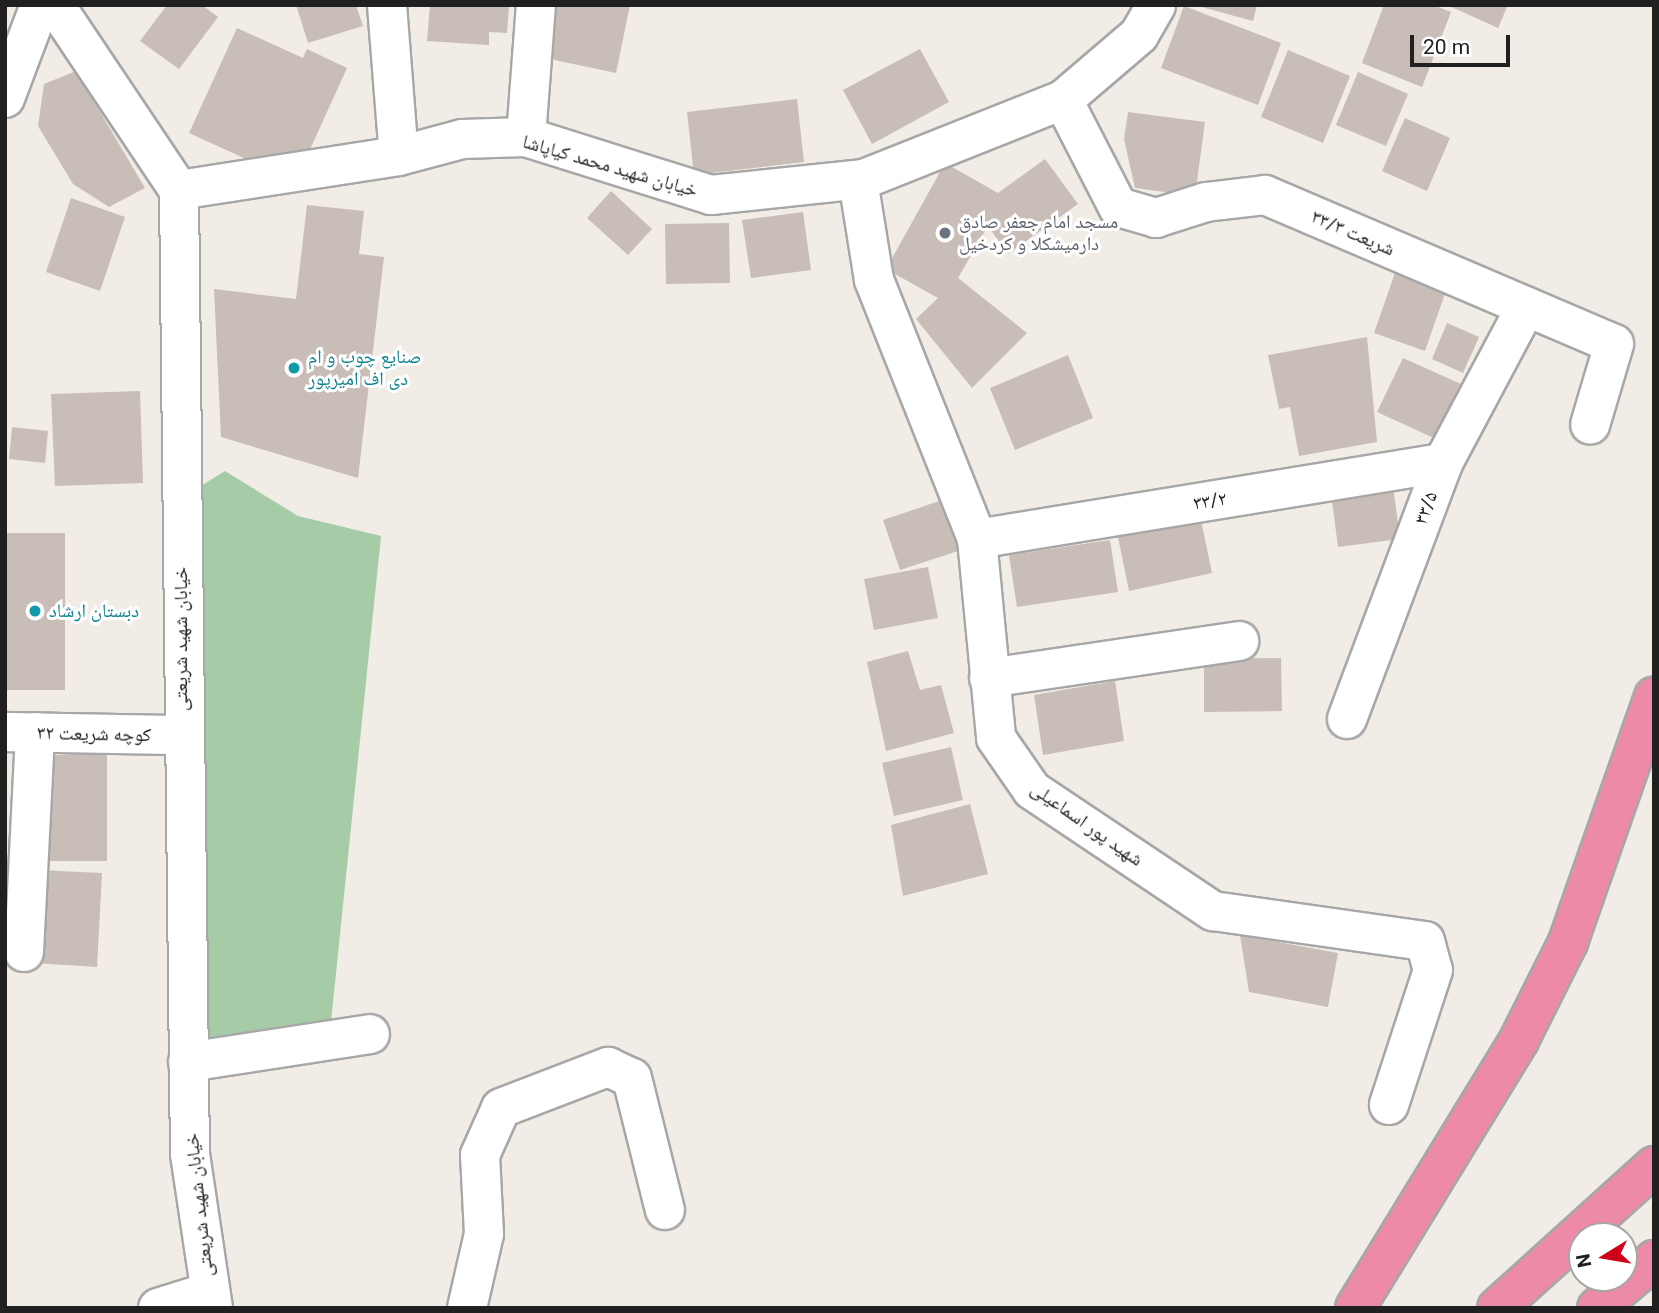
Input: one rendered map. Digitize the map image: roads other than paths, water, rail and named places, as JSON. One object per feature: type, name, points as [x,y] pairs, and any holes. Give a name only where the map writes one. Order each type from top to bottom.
[{"type":"highway","points":[[1355,1308],[1519,1040],[1568,942],[1654,697]]},
{"type":"highway","points":[[1497,1308],[1654,1166]]},
{"type":"highway","points":[[1597,1308],[1654,1260]]},
{"type":"street","points":[[5,98],[40,5]]},
{"type":"street","points":[[55,5],[179,190]]},
{"type":"street","points":[[387,5],[399,156]]},
{"type":"street","points":[[526,137],[536,5]]},
{"type":"street","name":"خیابان شهید محمد کیاپاشا","points":[[179,190],[399,156],[462,139],[526,137],[711,195],[858,180],[1063,100],[1139,35],[1156,5]]},
{"type":"street","name":"شریعت ۳۳/۳","points":[[1063,100],[1118,207],[1156,218],[1206,202],[1265,195],[1614,344],[1590,425]]},
{"type":"street","name":"شهید پور اسماعیلی","points":[[858,180],[874,280],[977,539],[996,738],[1032,790],[1213,911],[1425,941],[1433,970],[1389,1105]]},
{"type":"street","name":"خیابان شهید شریعتی","points":[[179,190],[182,735],[190,1154],[211,1300]]},
{"type":"street","name":"۳۳/۵","points":[[1346,719],[1443,463],[1526,307]]},
{"type":"street","name":"۳۳/۲","points":[[977,539],[1443,463]]},
{"type":"street","points":[[989,678],[1239,641]]},
{"type":"street","points":[[20,732],[24,952]]},
{"type":"street","name":"کوچه شریعت ۳۲","points":[[20,732],[182,735]]},
{"type":"street","points":[[188,1062],[370,1034]]},
{"type":"street","points":[[467,1308],[484,1234],[480,1155],[501,1108],[608,1067],[632,1078],[665,1210]]},
{"type":"street","points":[[158,1308],[211,1300]]},
{"type":"place","name":"مسجد امام جعفر صادق دارمیشکلا و کردخیل","points":[[945,233]]},
{"type":"place","name":"صنایع چوب و ام دی اف امیرپور","points":[[294,368]]},
{"type":"place","name":"دبستان ارشاد","points":[[35,611]]}]
